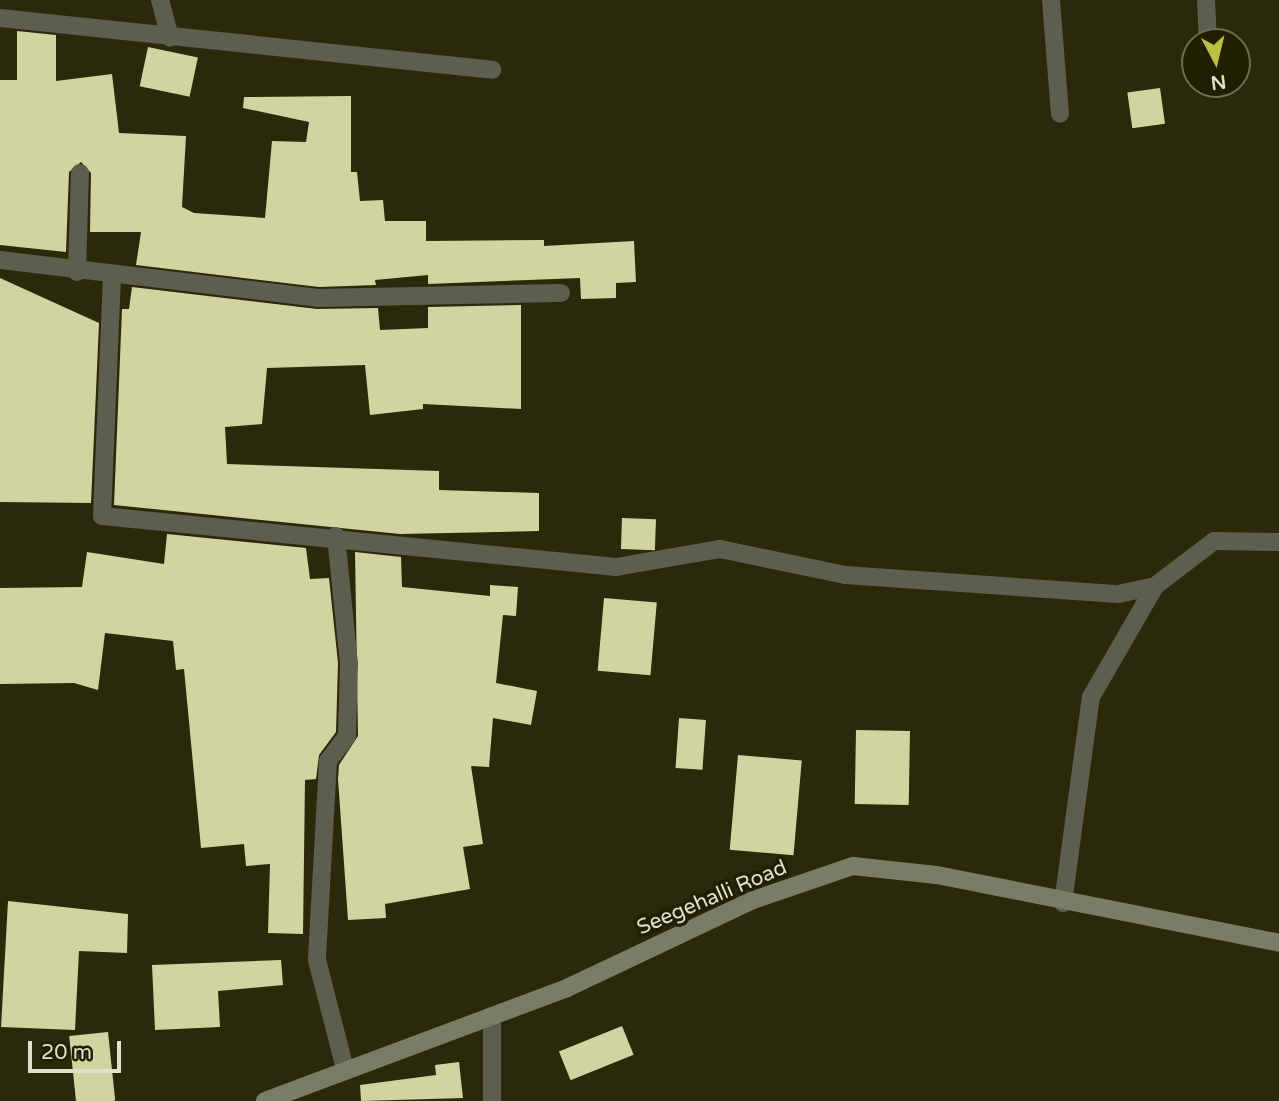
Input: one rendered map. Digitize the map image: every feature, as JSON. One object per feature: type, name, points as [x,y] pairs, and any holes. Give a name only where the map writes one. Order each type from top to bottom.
[{"type":"street","points":[[160,0],[170,38]]},
{"type":"street","points":[[1051,0],[1060,114]]},
{"type":"street","points":[[1206,0],[1207,28]]},
{"type":"street","points":[[0,18],[492,70]]},
{"type":"street","points":[[77,272],[80,173]]},
{"type":"street","points":[[0,260],[112,277],[318,298],[561,293]]},
{"type":"street","points":[[112,277],[102,516],[336,536],[616,567],[720,550],[861,576],[1118,594],[1155,586]]},
{"type":"street","points":[[336,536],[349,663],[347,736],[328,761],[317,960],[345,1069]]},
{"type":"street","points":[[1063,903],[1091,697],[1155,586],[1214,541],[1279,542]]},
{"type":"street","name":"Seegehalli Road","points":[[265,1101],[492,1016],[753,900],[853,866],[937,875],[1063,903],[1279,943]]},
{"type":"street","points":[[492,1016],[492,1101]]},
{"type":"building","points":[[17,31],[56,35],[56,81],[112,74],[119,133],[186,136],[182,207],[194,213],[265,218],[272,141],[306,142],[309,122],[243,108],[244,97],[351,96],[351,172],[357,172],[360,201],[383,200],[385,221],[426,221],[426,241],[544,240],[544,246],[634,241],[636,282],[616,283],[616,298],[581,299],[580,278],[428,284],[428,275],[375,280],[376,285],[319,287],[136,265],[141,232],[90,232],[91,173],[81,162],[69,172],[66,252],[0,245],[0,80],[17,80]]},
{"type":"building","points":[[148,47],[198,58],[190,97],[140,86]]},
{"type":"building","points":[[1160,88],[1165,124],[1132,128],[1127,93]]},
{"type":"building","points":[[0,278],[99,323],[91,503],[0,502]]},
{"type":"building","points":[[132,287],[317,309],[378,308],[380,330],[428,328],[428,307],[521,305],[521,409],[423,404],[423,409],[370,415],[365,365],[267,368],[262,424],[225,427],[227,464],[439,471],[439,490],[539,493],[539,531],[400,534],[114,505],[122,309],[129,309]]},
{"type":"building","points":[[622,518],[656,519],[655,550],[621,549]]},
{"type":"building","points":[[167,534],[306,548],[310,579],[329,578],[338,663],[336,732],[319,755],[316,779],[305,780],[303,934],[268,933],[270,864],[246,866],[244,844],[201,848],[184,669],[176,670],[173,641],[105,633],[98,690],[74,683],[0,684],[0,588],[82,587],[87,552],[164,564]]},
{"type":"building","points":[[355,552],[401,557],[402,587],[490,596],[490,585],[518,587],[516,616],[503,615],[496,683],[537,691],[531,725],[493,718],[489,767],[471,766],[483,844],[463,847],[470,889],[385,904],[386,918],[348,920],[338,779],[339,765],[358,736]]},
{"type":"building","points":[[604,598],[657,603],[650,675],[598,671]]},
{"type":"building","points":[[679,718],[706,720],[702,770],[676,768]]},
{"type":"building","points":[[856,730],[910,731],[909,805],[855,804]]},
{"type":"building","points":[[738,755],[802,761],[793,855],[730,850]]},
{"type":"building","points":[[8,901],[128,914],[127,953],[79,951],[75,1030],[1,1027]]},
{"type":"building","points":[[281,960],[283,985],[218,991],[220,1027],[155,1030],[152,965]]},
{"type":"building","points":[[622,1026],[634,1055],[571,1080],[559,1051]]},
{"type":"building","points":[[108,1032],[115,1101],[76,1101],[69,1036]]},
{"type":"building","points":[[459,1062],[463,1098],[361,1101],[360,1085],[436,1075],[435,1065]]}]
